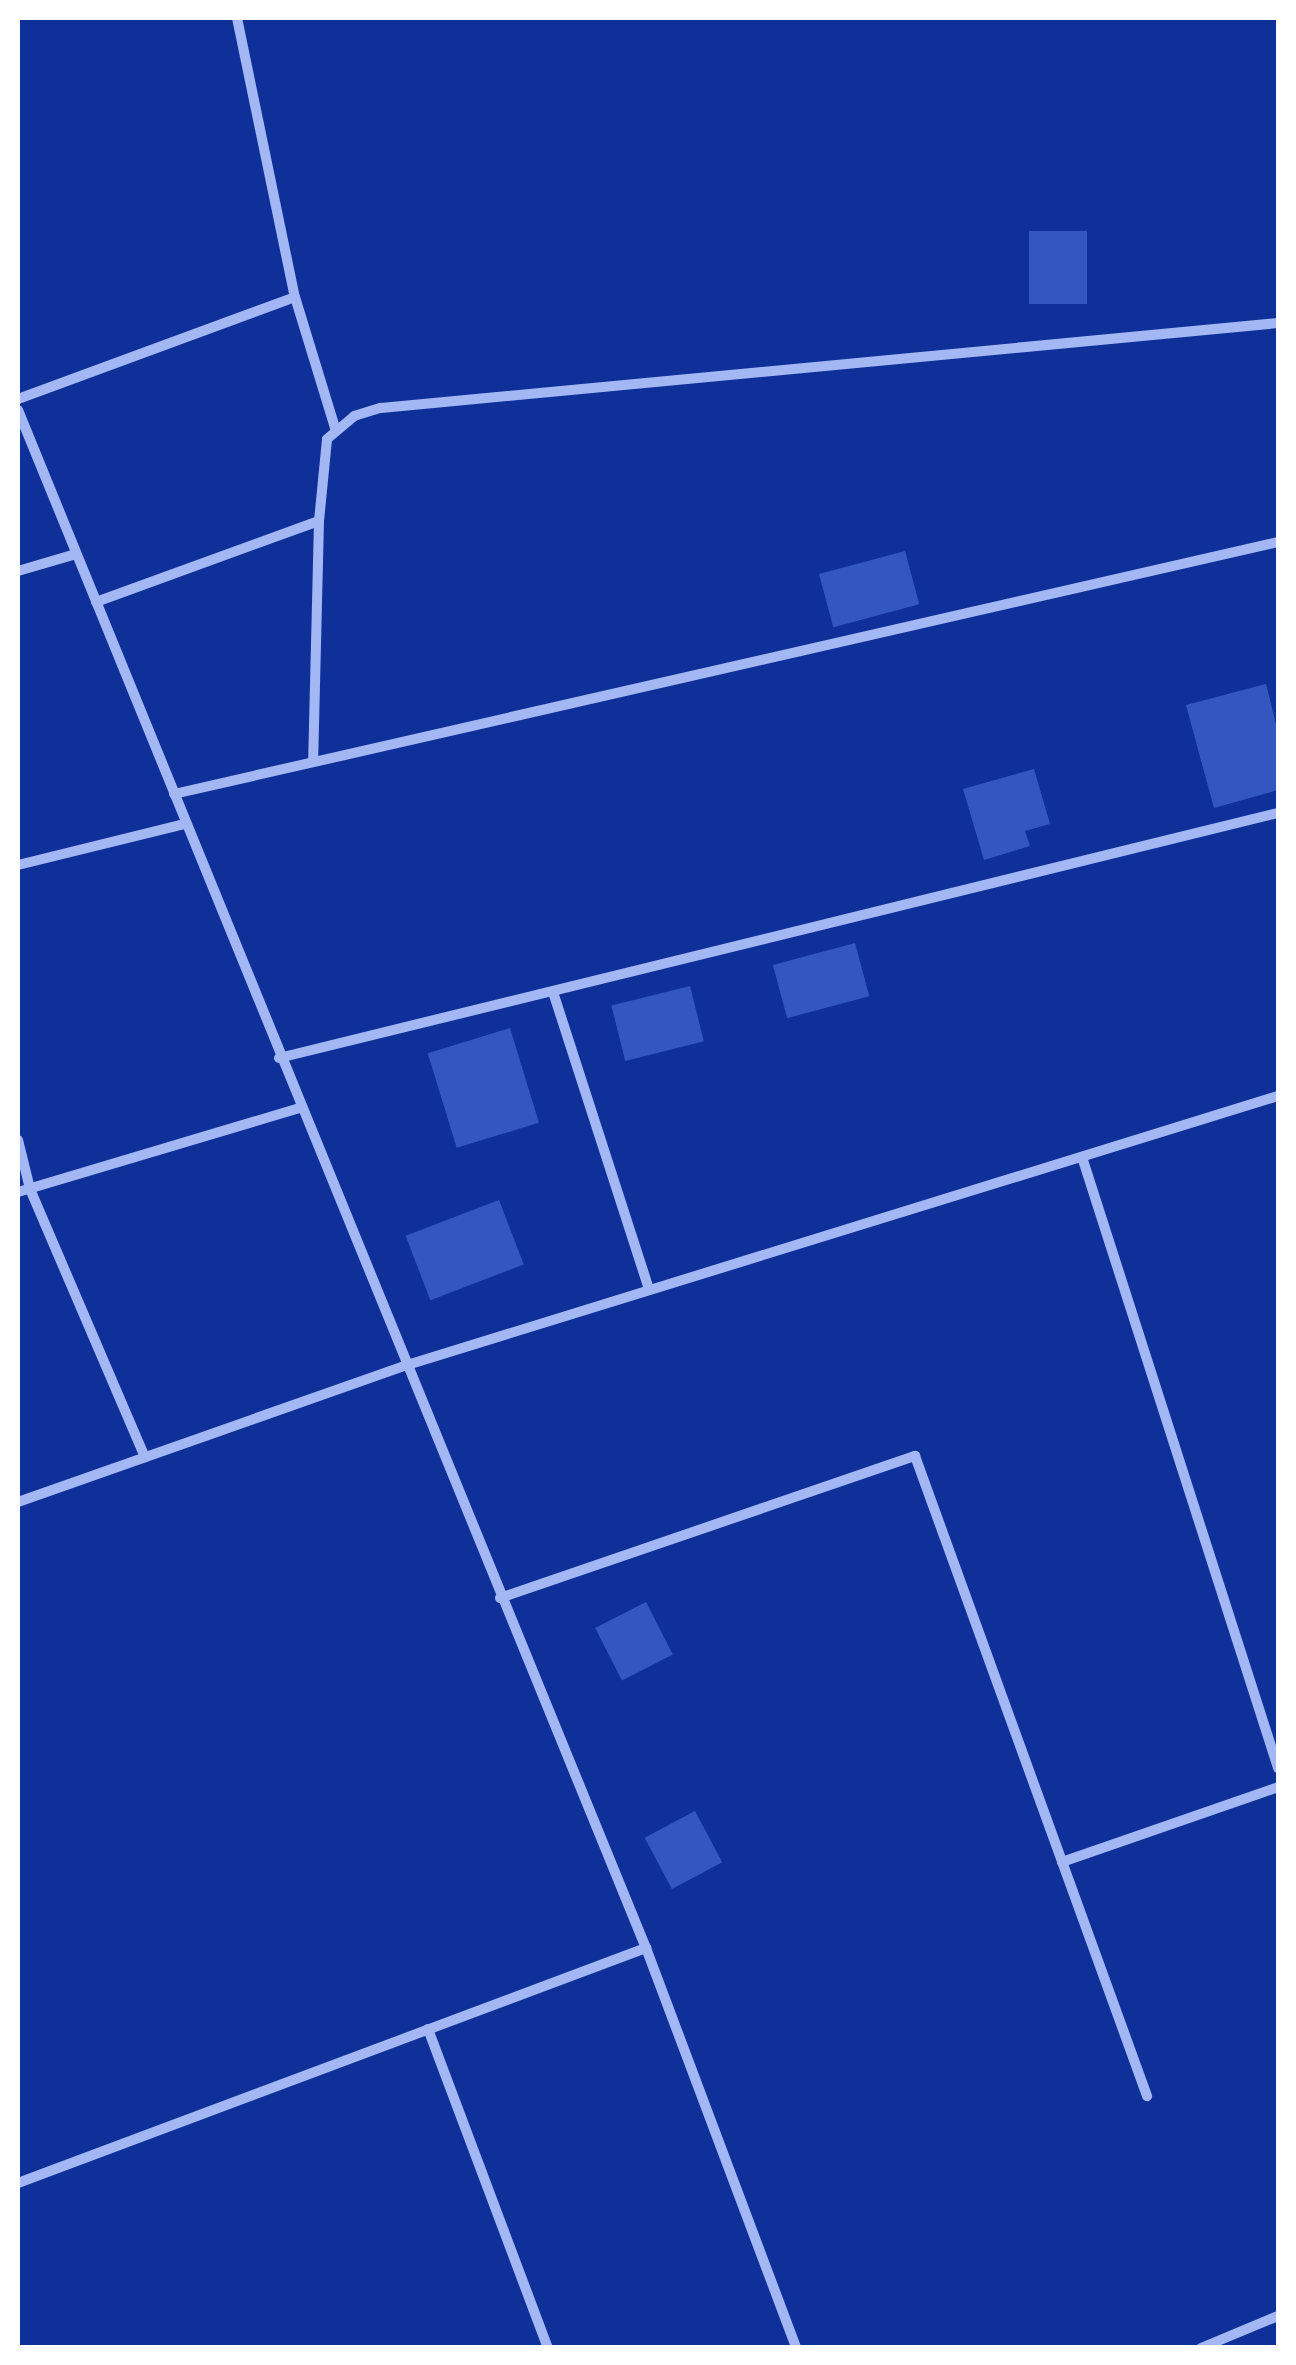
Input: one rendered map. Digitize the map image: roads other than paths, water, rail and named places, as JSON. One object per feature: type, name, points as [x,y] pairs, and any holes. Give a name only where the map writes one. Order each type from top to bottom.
[{"type":"street","points":[[237,18],[295,298],[336,428]]},
{"type":"street","points":[[18,399],[295,298]]},
{"type":"street","points":[[313,762],[319,522],[327,439],[336,428],[381,408],[1278,323]]},
{"type":"street","points":[[18,410],[404,1366],[646,1948],[796,2348]]},
{"type":"street","points":[[96,602],[319,522]]},
{"type":"street","points":[[174,794],[1278,542]]},
{"type":"street","points":[[18,571],[76,554]]},
{"type":"street","points":[[279,1058],[1278,813]]},
{"type":"street","points":[[18,864],[185,824]]},
{"type":"street","points":[[553,992],[650,1290]]},
{"type":"street","points":[[18,1502],[404,1366],[1278,1096]]},
{"type":"street","points":[[24,1190],[299,1108]]},
{"type":"street","points":[[18,1140],[24,1190],[145,1457]]},
{"type":"street","points":[[1082,1157],[1278,1768]]},
{"type":"street","points":[[500,1598],[915,1456],[1147,2096]]},
{"type":"street","points":[[1062,1862],[1278,1787]]},
{"type":"street","points":[[18,2183],[646,1948]]},
{"type":"street","points":[[428,2029],[548,2348]]},
{"type":"street","points":[[1201,2348],[1278,2316]]}]
